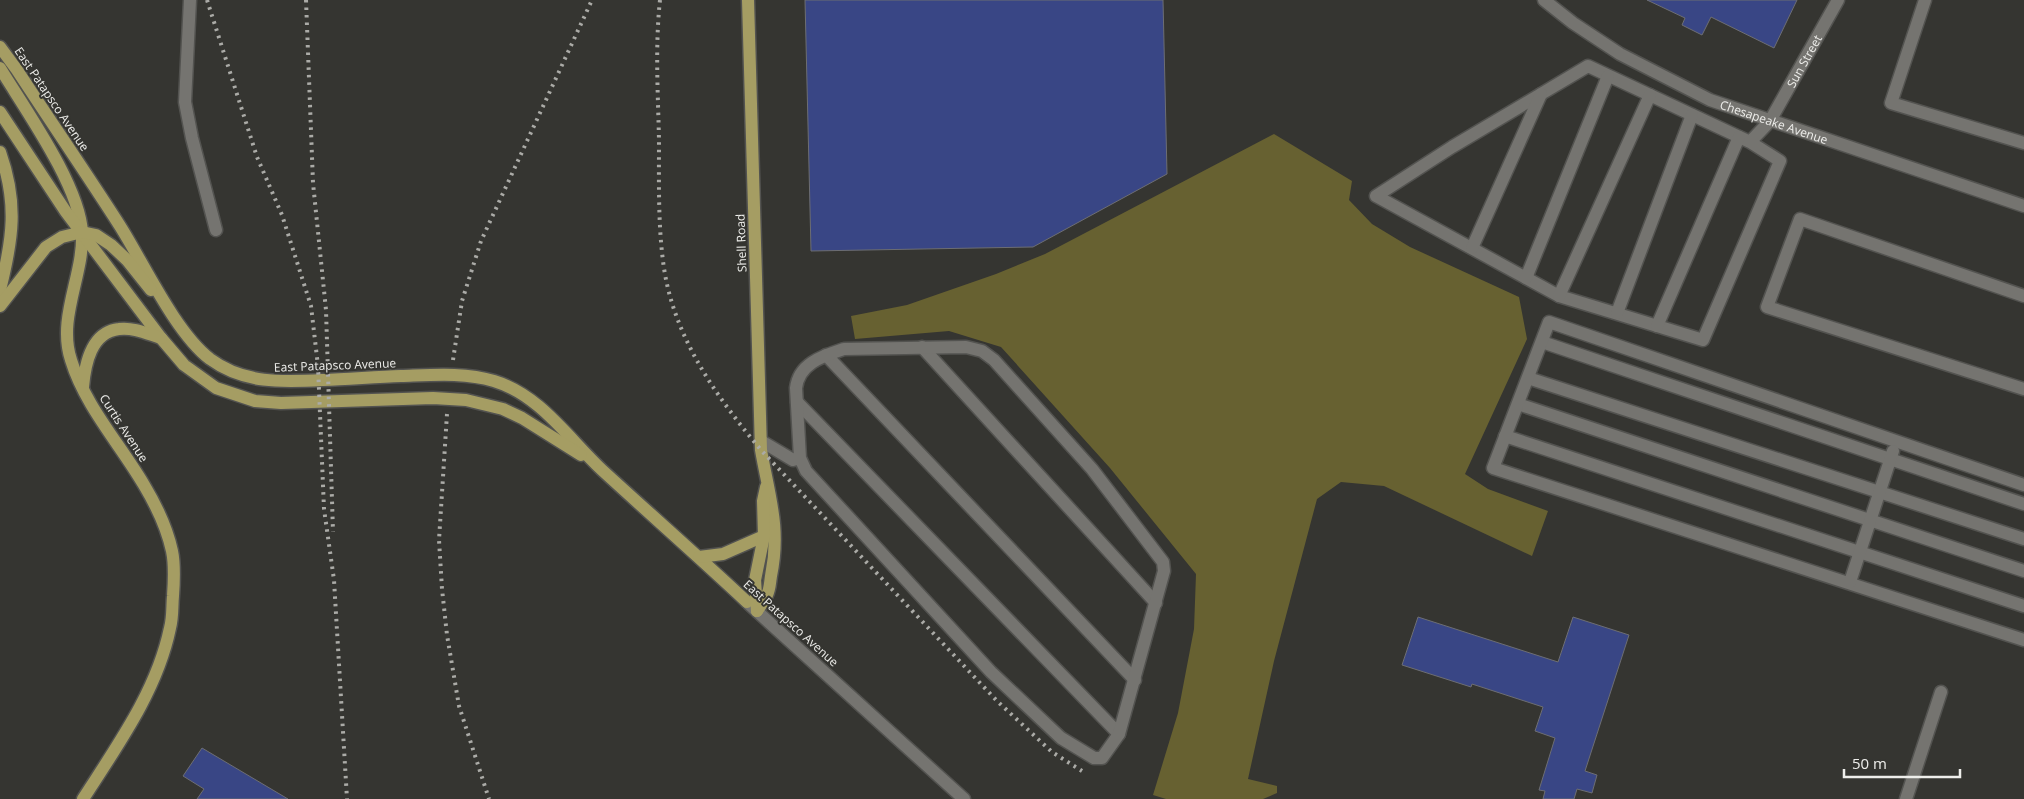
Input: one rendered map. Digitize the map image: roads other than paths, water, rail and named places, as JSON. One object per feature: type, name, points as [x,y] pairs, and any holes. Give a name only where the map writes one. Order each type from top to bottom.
[{"type":"main road","name":"Shell Road","points":[[748,0],[761,441],[767,484],[772,501],[775,543],[768,594],[752,606]]},
{"type":"main road","name":"East Patapsco Avenue","points":[[0,47],[23,78],[120,226],[179,325],[210,359],[226,369],[260,380],[281,382],[434,374],[470,376],[493,380],[511,388],[544,411],[564,429],[600,467],[752,606]]},
{"type":"main road","name":"Curtis Avenue","points":[[0,68],[58,164],[76,205],[82,232],[81,254],[68,321],[67,340],[70,360],[83,390],[144,485],[160,516],[173,552],[174,584],[171,626],[161,661],[146,696],[83,799]]},
{"type":"main road","name":"East Patapsco Avenue","points":[[0,112],[66,212],[161,338],[184,365],[216,388],[256,401],[281,403],[433,398],[466,400],[503,409],[522,418],[600,467]]},
{"type":"main road","points":[[0,152],[7,172],[12,201],[12,232],[0,290]]},
{"type":"main road","points":[[0,306],[46,247],[62,237],[82,232],[96,235],[111,245],[127,260],[179,325]]},
{"type":"main road","points":[[83,390],[84,368],[88,356],[95,344],[106,334],[119,328],[137,330],[161,338]]},
{"type":"main road","name":"Shell Road","points":[[752,606],[764,536],[764,500],[767,484]]},
{"type":"main road","points":[[699,557],[723,554],[764,536]]},
{"type":"street","points":[[190,0],[185,102],[192,138],[216,230]]},
{"type":"street","name":"Chesapeake Avenue","points":[[1544,0],[1573,23],[1620,54],[1710,100],[2024,206]]},
{"type":"street","name":"Sun Street","points":[[1744,140],[1770,121],[1838,0]]},
{"type":"street","points":[[1925,0],[1891,103],[2024,143]]},
{"type":"street","points":[[1588,66],[1744,140],[1780,161],[1703,340],[1559,296],[1376,196],[1452,147],[1541,94],[1588,66]]},
{"type":"street","points":[[1526,278],[1608,76]]},
{"type":"street","points":[[1472,248],[1541,94]]},
{"type":"street","points":[[1559,296],[1650,96]]},
{"type":"street","points":[[1616,314],[1692,115]]},
{"type":"street","points":[[1657,326],[1744,140]]},
{"type":"street","points":[[2024,296],[1800,219],[1767,307],[2024,389]]},
{"type":"street","points":[[2024,485],[1549,322],[1493,468],[1850,582],[2024,640]]},
{"type":"street","points":[[1542,342],[2024,504]]},
{"type":"street","points":[[922,347],[1156,603]]},
{"type":"street","points":[[922,347],[966,347],[982,351],[994,360],[1092,468],[1163,562],[1164,571],[1156,603],[1119,734],[1102,758],[1094,758],[1061,738],[991,672],[806,471],[800,458],[796,388],[797,378],[801,371],[826,354],[844,348],[922,347]]},
{"type":"street","points":[[826,354],[1135,680]]},
{"type":"street","points":[[1528,378],[2024,539]]},
{"type":"street","points":[[797,402],[1119,734]]},
{"type":"street","points":[[1518,404],[2024,571]]},
{"type":"street","points":[[1505,436],[2024,606]]},
{"type":"street","points":[[761,441],[793,460],[800,458]]},
{"type":"street","points":[[1850,582],[1897,442]]},
{"type":"street","name":"East Patapsco Avenue","points":[[752,606],[964,799]]},
{"type":"street","points":[[1906,799],[1941,692]]},
{"type":"railway","points":[[207,0],[257,157],[282,215],[311,306],[318,366],[324,509],[334,580],[347,799]]},
{"type":"railway","points":[[306,0],[313,183],[326,310],[333,532]]},
{"type":"railway","points":[[453,360],[462,301],[481,241],[592,0]]},
{"type":"railway","points":[[660,0],[657,70],[661,246],[668,288],[676,314],[698,363],[712,386],[761,450],[997,701],[1052,752],[1082,771]]},
{"type":"railway","points":[[447,414],[439,540],[447,635],[459,706],[489,799]]}]
